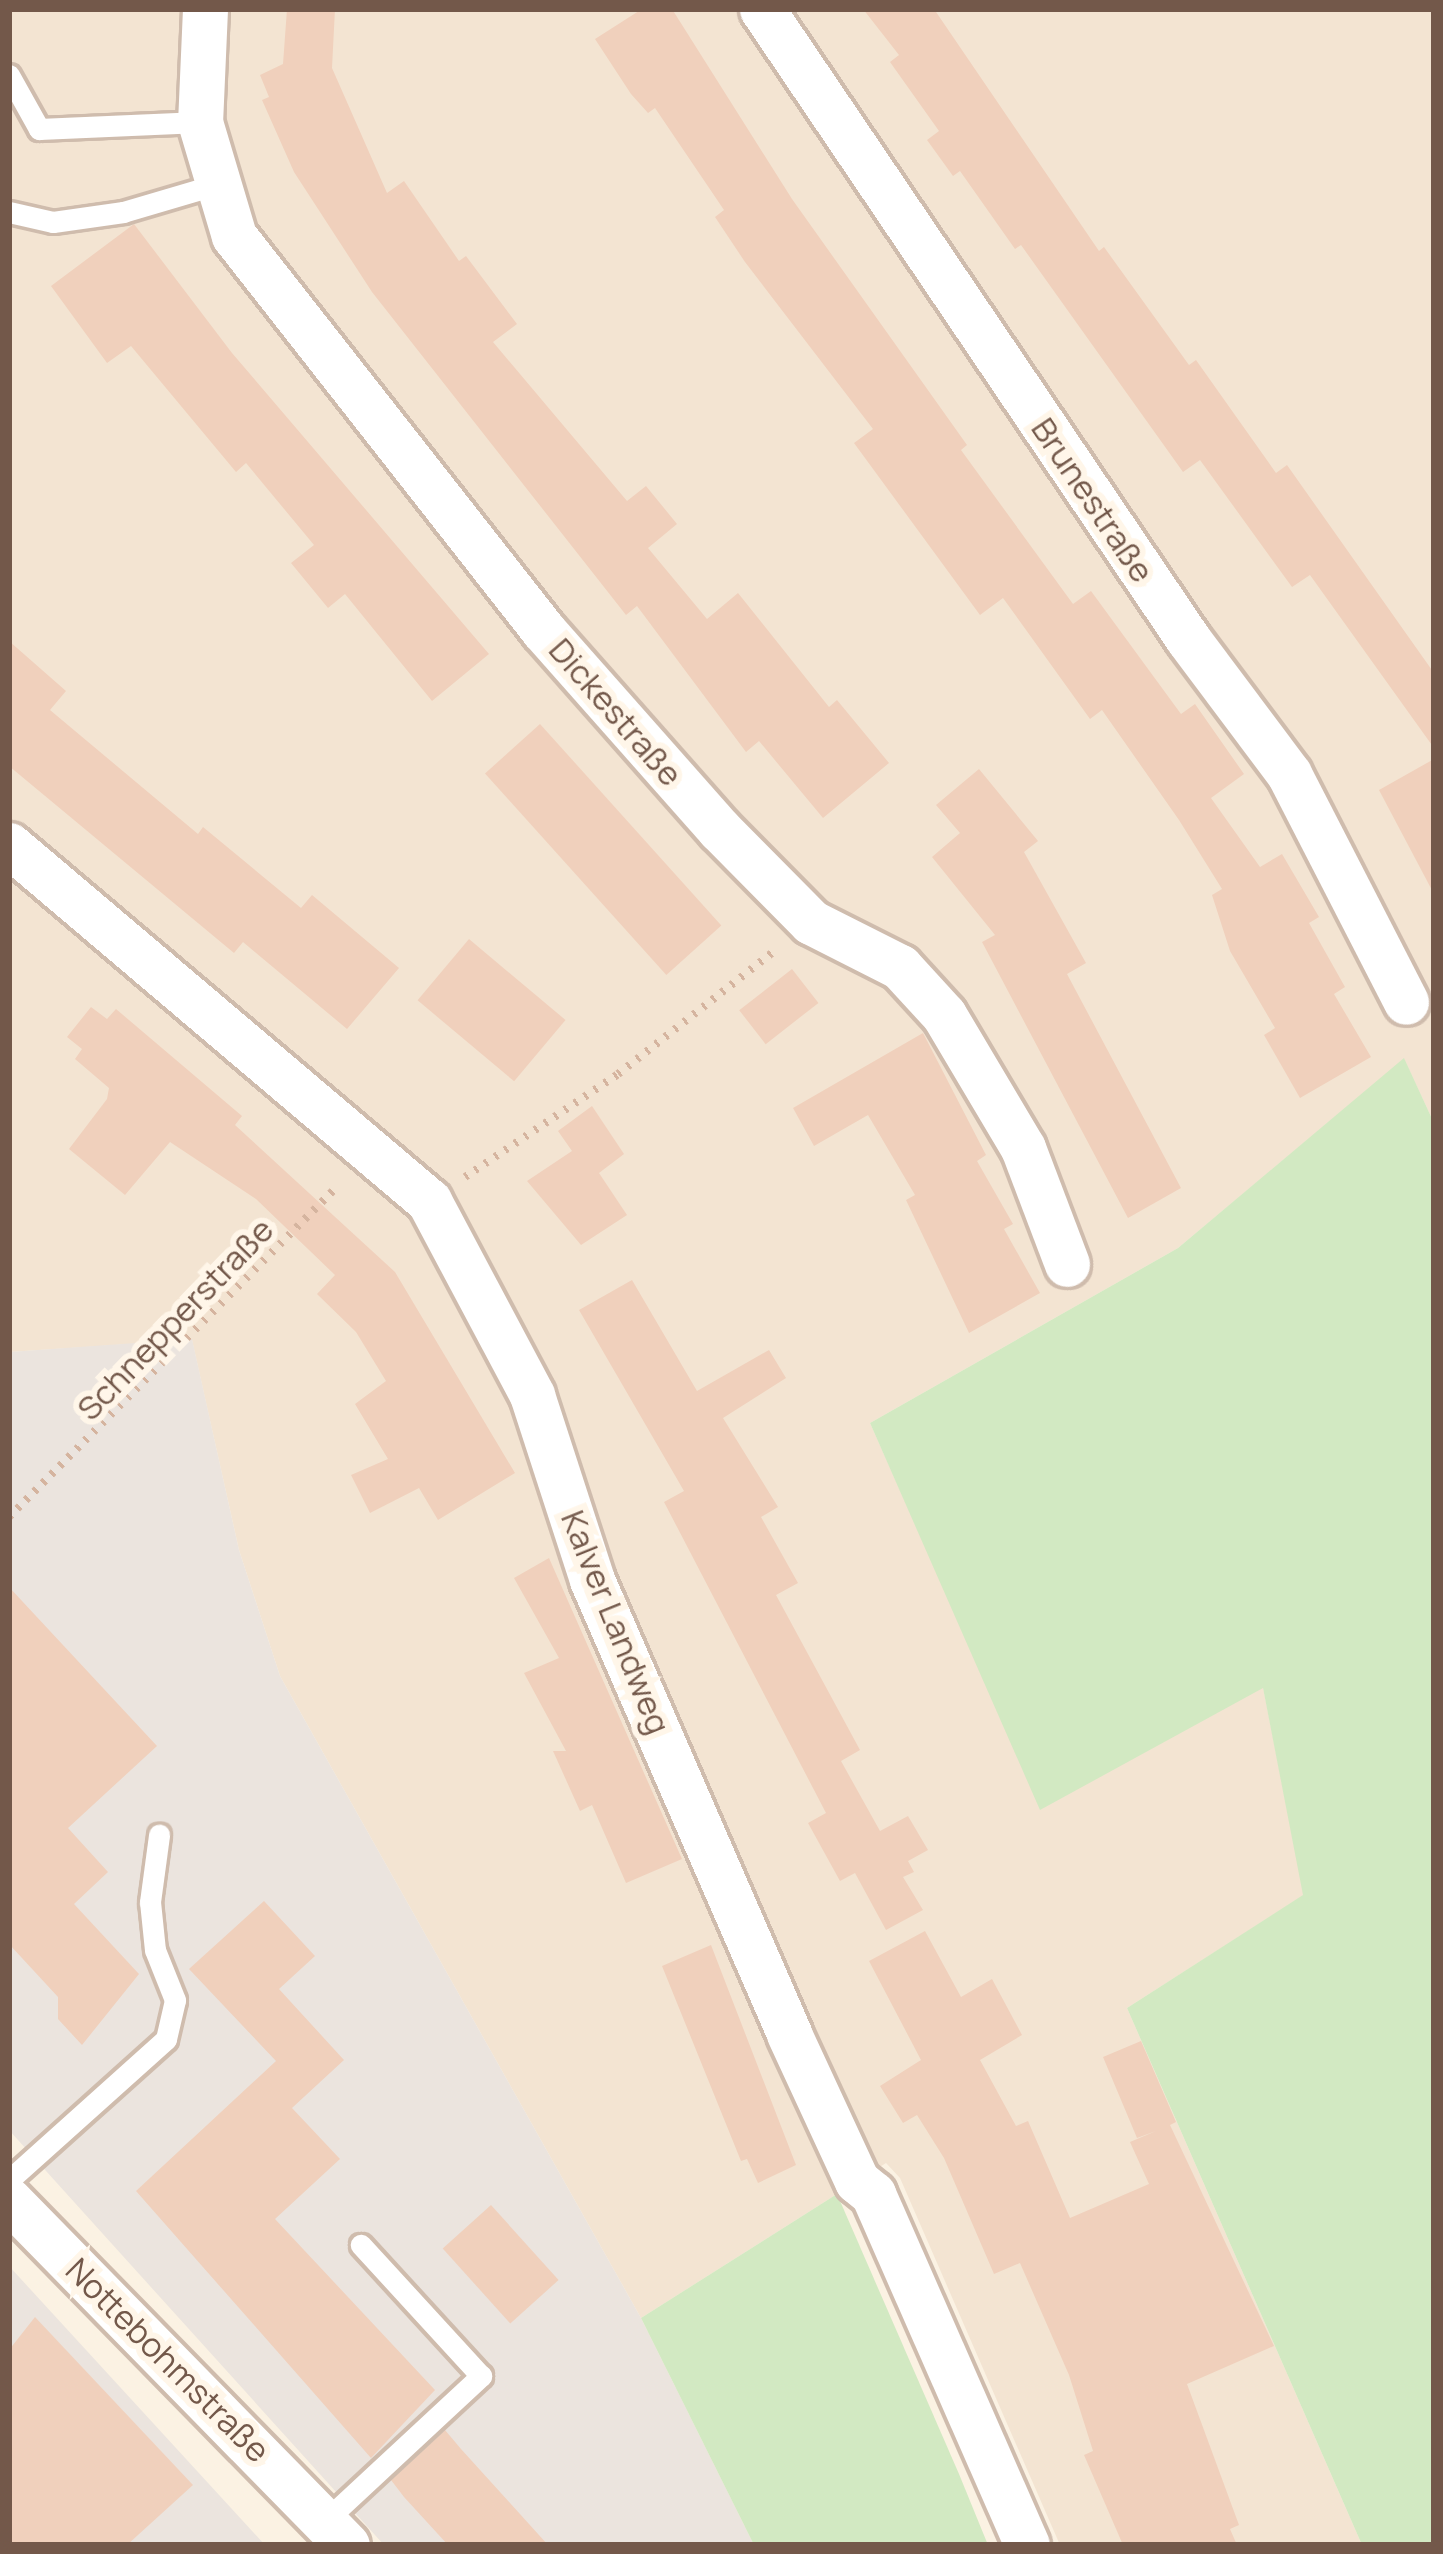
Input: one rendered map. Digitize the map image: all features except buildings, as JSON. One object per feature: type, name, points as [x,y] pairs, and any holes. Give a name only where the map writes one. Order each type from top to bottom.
[{"type":"street","name":"Dickestraße","points":[[205,9],[200,122],[234,236],[543,630],[811,922],[900,967],[944,1015],[1023,1148],[1067,1264]]},
{"type":"street","name":"Brunestraße","points":[[762,9],[1188,639],[1288,774],[1406,1002]]},
{"type":"street","name":"Kalver Landweg","points":[[9,845],[429,1201],[532,1396],[592,1580],[789,2034],[857,2181],[873,2194],[1027,2545]]},
{"type":"street","name":"Nottebohmstraße","points":[[9,2200],[337,2533]]},
{"type":"lane","points":[[9,75],[39,129],[200,122]]},
{"type":"lane","points":[[9,212],[53,222],[218,184]]},
{"type":"lane","points":[[9,2180],[166,2039],[176,2000],[154,1951],[150,1903],[159,1835]]},
{"type":"lane","name":"Nottebohmstraße","points":[[337,2533],[481,2376],[361,2245]]},
{"type":"path","points":[[429,1201],[618,1074],[811,922]]},
{"type":"path","name":"Schnepperstraße","points":[[9,1517],[372,1150]]},
{"type":"shaded area","points":[[9,9],[1434,9],[1434,1123],[1404,1059],[1178,1248],[870,1423],[928,1553],[1263,1687],[1304,1895],[1127,2008],[1362,2545],[1060,2545],[900,2178],[886,2163],[641,2318],[280,1676],[239,1550],[192,1340],[9,1352]]},
{"type":"shaded area","points":[[192,1339],[239,1550],[280,1676],[641,2318],[754,2545],[384,2545],[9,2130],[9,1352]]},
{"type":"shaded area","points":[[9,2266],[265,2545],[9,2545]]},
{"type":"green space","points":[[1404,1058],[1434,1123],[1434,2545],[1362,2545],[1127,2008],[1303,1895],[1263,1688],[1040,1810],[870,1423],[1178,1248]]},
{"type":"green space","points":[[837,2194],[988,2545],[754,2545],[641,2318]]}]
